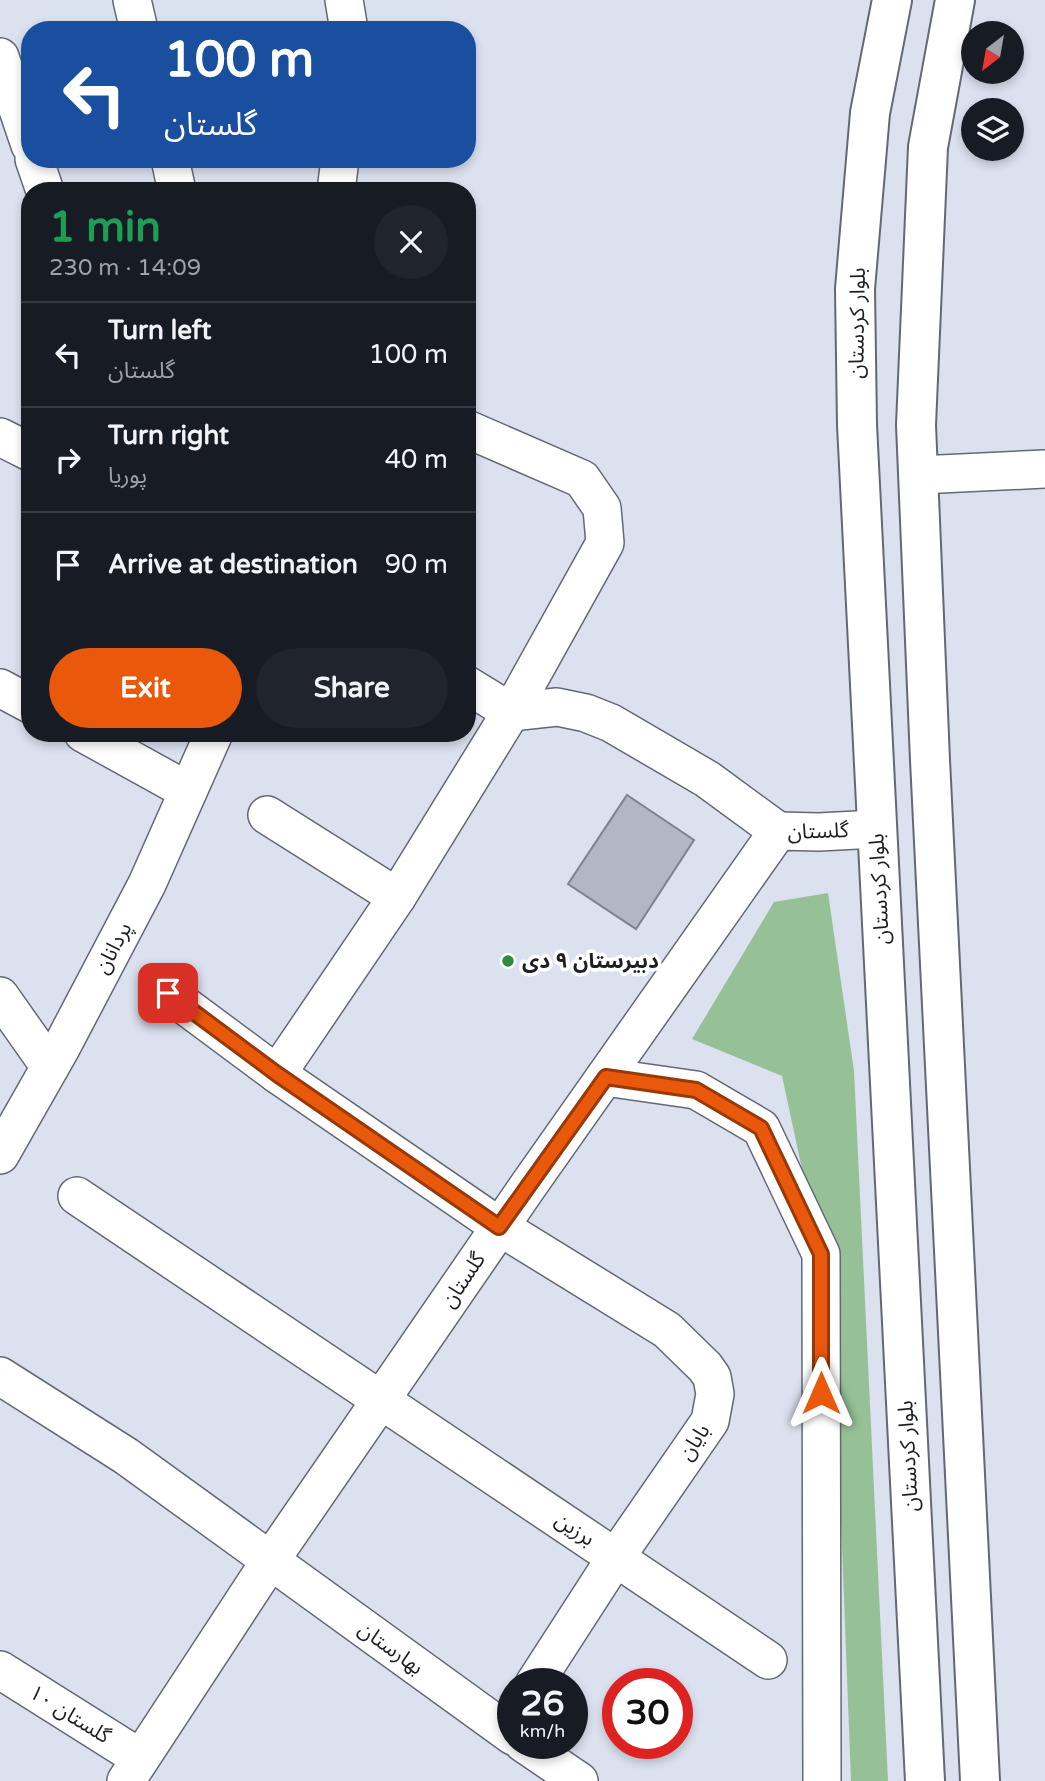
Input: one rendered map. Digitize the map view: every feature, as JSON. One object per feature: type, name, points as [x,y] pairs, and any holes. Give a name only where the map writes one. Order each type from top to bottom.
[{"type":"main road","name":"بلوار کردستان","points":[[892,0],[870,113],[855,289],[857,425],[925,1781]]},
{"type":"main road","points":[[955,0],[928,147],[916,425],[980,1781]]},
{"type":"main road","points":[[857,425],[916,425]]},
{"type":"main road","points":[[873,764],[930,760]]},
{"type":"street","points":[[132,0],[137,21]]},
{"type":"street","points":[[344,0],[348,21]]},
{"type":"street","points":[[0,57],[21,119]]},
{"type":"street","points":[[277,1074],[397,897],[511,712],[605,543],[602,508],[582,480],[476,433]]},
{"type":"street","points":[[919,475],[1045,469]]},
{"type":"street","points":[[0,688],[21,699]]},
{"type":"street","points":[[476,691],[511,712],[557,707],[586,713],[611,723],[707,779],[778,831]]},
{"type":"street","points":[[99,742],[188,791]]},
{"type":"street","name":"پردانان","points":[[0,1156],[147,884],[210,742]]},
{"type":"street","points":[[267,814],[397,897]]},
{"type":"street","name":"گلستان","points":[[133,1770],[270,1560],[499,1227],[778,831],[876,829]]},
{"type":"street","name":"بایان","points":[[168,993],[277,1074],[499,1227],[667,1330],[712,1377],[715,1394],[709,1421],[544,1668]]},
{"type":"street","points":[[0,996],[50,1067]]},
{"type":"street","points":[[606,1077],[696,1090],[761,1128],[821,1254],[822,1781]]},
{"type":"street","name":"برزین","points":[[77,1196],[768,1660]]},
{"type":"street","name":"بهارستان","points":[[0,1376],[126,1456],[497,1720]]},
{"type":"street","name":"گلستان ۱۰","points":[[0,1670],[133,1770]]},
{"type":"street","name":"بهارستان","points":[[550,1759],[579,1781]]},
{"type":"green space","points":[[828,893],[854,1071],[888,1781],[851,1781],[833,1313],[782,1076],[692,1039],[774,902]]},
{"type":"building","points":[[627,795],[694,840],[636,929],[568,884]]},
{"type":"place","name":"دبیرستان ۹ دی","points":[[508,961]]},
{"type":"route","points":[[168,993],[277,1074],[499,1227],[606,1077],[696,1090],[761,1128],[821,1254],[821,1393]]}]
